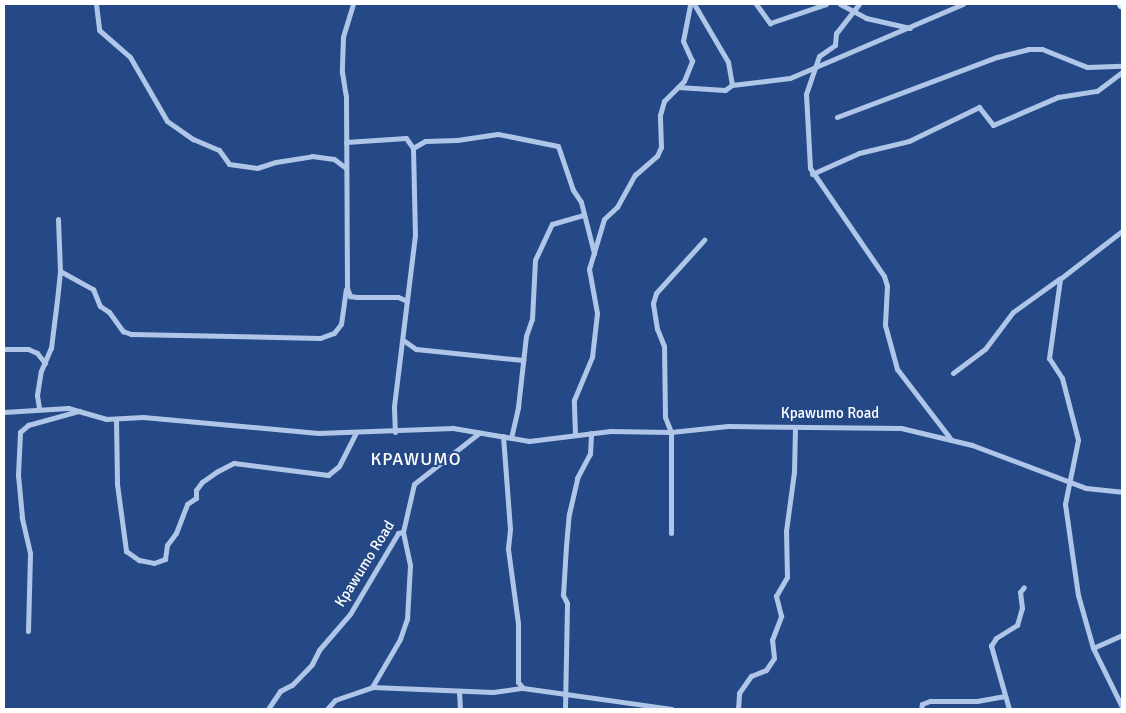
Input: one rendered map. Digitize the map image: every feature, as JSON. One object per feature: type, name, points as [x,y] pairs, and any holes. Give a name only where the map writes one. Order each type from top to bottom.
[{"type":"street","points":[[96,4],[100,30],[130,57],[167,121],[193,139],[219,150],[228,164],[257,168],[276,162],[312,156],[334,159],[346,168]]},
{"type":"street","points":[[60,271],[93,289],[100,306],[109,312],[123,331],[131,334],[320,338],[334,333],[341,324],[346,288],[346,142],[343,38],[353,4]]},
{"type":"street","points":[[575,434],[574,400],[592,357],[597,313],[589,269],[604,219],[617,207],[640,170],[656,156],[661,146],[660,115],[664,101],[678,87],[692,61],[683,41],[690,4]]},
{"type":"street","points":[[694,4],[728,62],[732,85]]},
{"type":"street","points":[[756,4],[770,23],[814,6],[826,4]]},
{"type":"street","points":[[840,4],[853,12],[911,28]]},
{"type":"street","points":[[859,4],[836,34],[834,45],[818,56],[814,68],[805,107],[812,174],[884,276],[887,286],[885,325],[897,369],[950,438]]},
{"type":"street","points":[[678,87],[725,90],[732,85],[790,78],[911,28],[963,4]]},
{"type":"street","points":[[837,117],[997,57],[1028,49],[1042,48],[1087,67],[1122,66]]},
{"type":"street","points":[[812,174],[859,154],[909,141],[979,107],[993,125],[1058,97],[1096,91],[1122,72]]},
{"type":"street","points":[[413,148],[425,140],[457,140],[498,134],[552,143],[558,146],[584,215],[594,253]]},
{"type":"street","points":[[346,142],[406,138],[413,148],[415,235],[394,407],[394,432]]},
{"type":"street","points":[[512,438],[523,360],[533,312],[532,272],[542,244],[552,224],[584,215]]},
{"type":"street","points":[[39,408],[37,395],[51,348],[60,271],[58,219]]},
{"type":"street","points":[[953,373],[985,349],[1013,312],[1060,279],[1122,231]]},
{"type":"street","points":[[671,533],[671,432],[665,417],[664,346],[657,329],[653,303],[656,293],[704,240]]},
{"type":"street","points":[[1060,279],[1049,358],[1062,378],[1078,440],[1068,483],[1066,504],[1078,595],[1093,648],[1122,707]]},
{"type":"street","points":[[346,288],[350,296],[398,297],[407,301]]},
{"type":"street","points":[[403,340],[416,349],[523,360]]},
{"type":"street","points":[[4,349],[28,349],[37,353],[45,363]]},
{"type":"street","name":"Kpawumo Road","points":[[4,412],[39,408],[68,408],[106,419],[143,417],[355,434],[453,428],[529,441],[575,434],[639,430],[671,432],[728,426],[901,428],[950,438],[1011,458],[1068,483],[1122,492]]},
{"type":"street","points":[[28,630],[30,553],[28,534],[22,517],[18,475],[20,432],[28,424],[79,411]]},
{"type":"street","points":[[116,419],[117,484],[126,551],[140,560],[154,563],[165,559],[167,545],[176,532],[187,504],[196,498],[196,490],[202,482],[218,471],[234,462],[328,475],[339,466],[355,434]]},
{"type":"street","points":[[738,709],[739,693],[751,676],[766,670],[774,658],[772,640],[781,616],[776,596],[786,577],[786,540],[794,472],[795,427]]},
{"type":"street","name":"Kpawumo Road","points":[[268,709],[280,691],[292,685],[312,664],[319,650],[350,614],[398,533],[403,532],[414,484],[479,433]]},
{"type":"street","points":[[565,709],[567,603],[563,595],[563,576],[569,514],[577,478],[590,454],[591,433]]},
{"type":"street","points":[[503,436],[510,529],[508,548],[518,623],[518,682],[523,688]]},
{"type":"street","points":[[372,687],[392,655],[407,619],[410,565],[403,532]]},
{"type":"street","points":[[1009,709],[991,646],[996,638],[1017,625],[1022,608],[1020,592],[1024,587]]},
{"type":"street","points":[[1093,648],[1122,635]]},
{"type":"street","points":[[327,709],[335,700],[372,687],[459,691],[523,688],[565,696],[614,699],[672,709]]},
{"type":"street","points":[[459,691],[460,709]]},
{"type":"street","points":[[921,709],[922,704],[930,700],[977,701],[1004,696]]},
{"type":"district","name":"KPAWUMO","points":[[416,459]]}]
